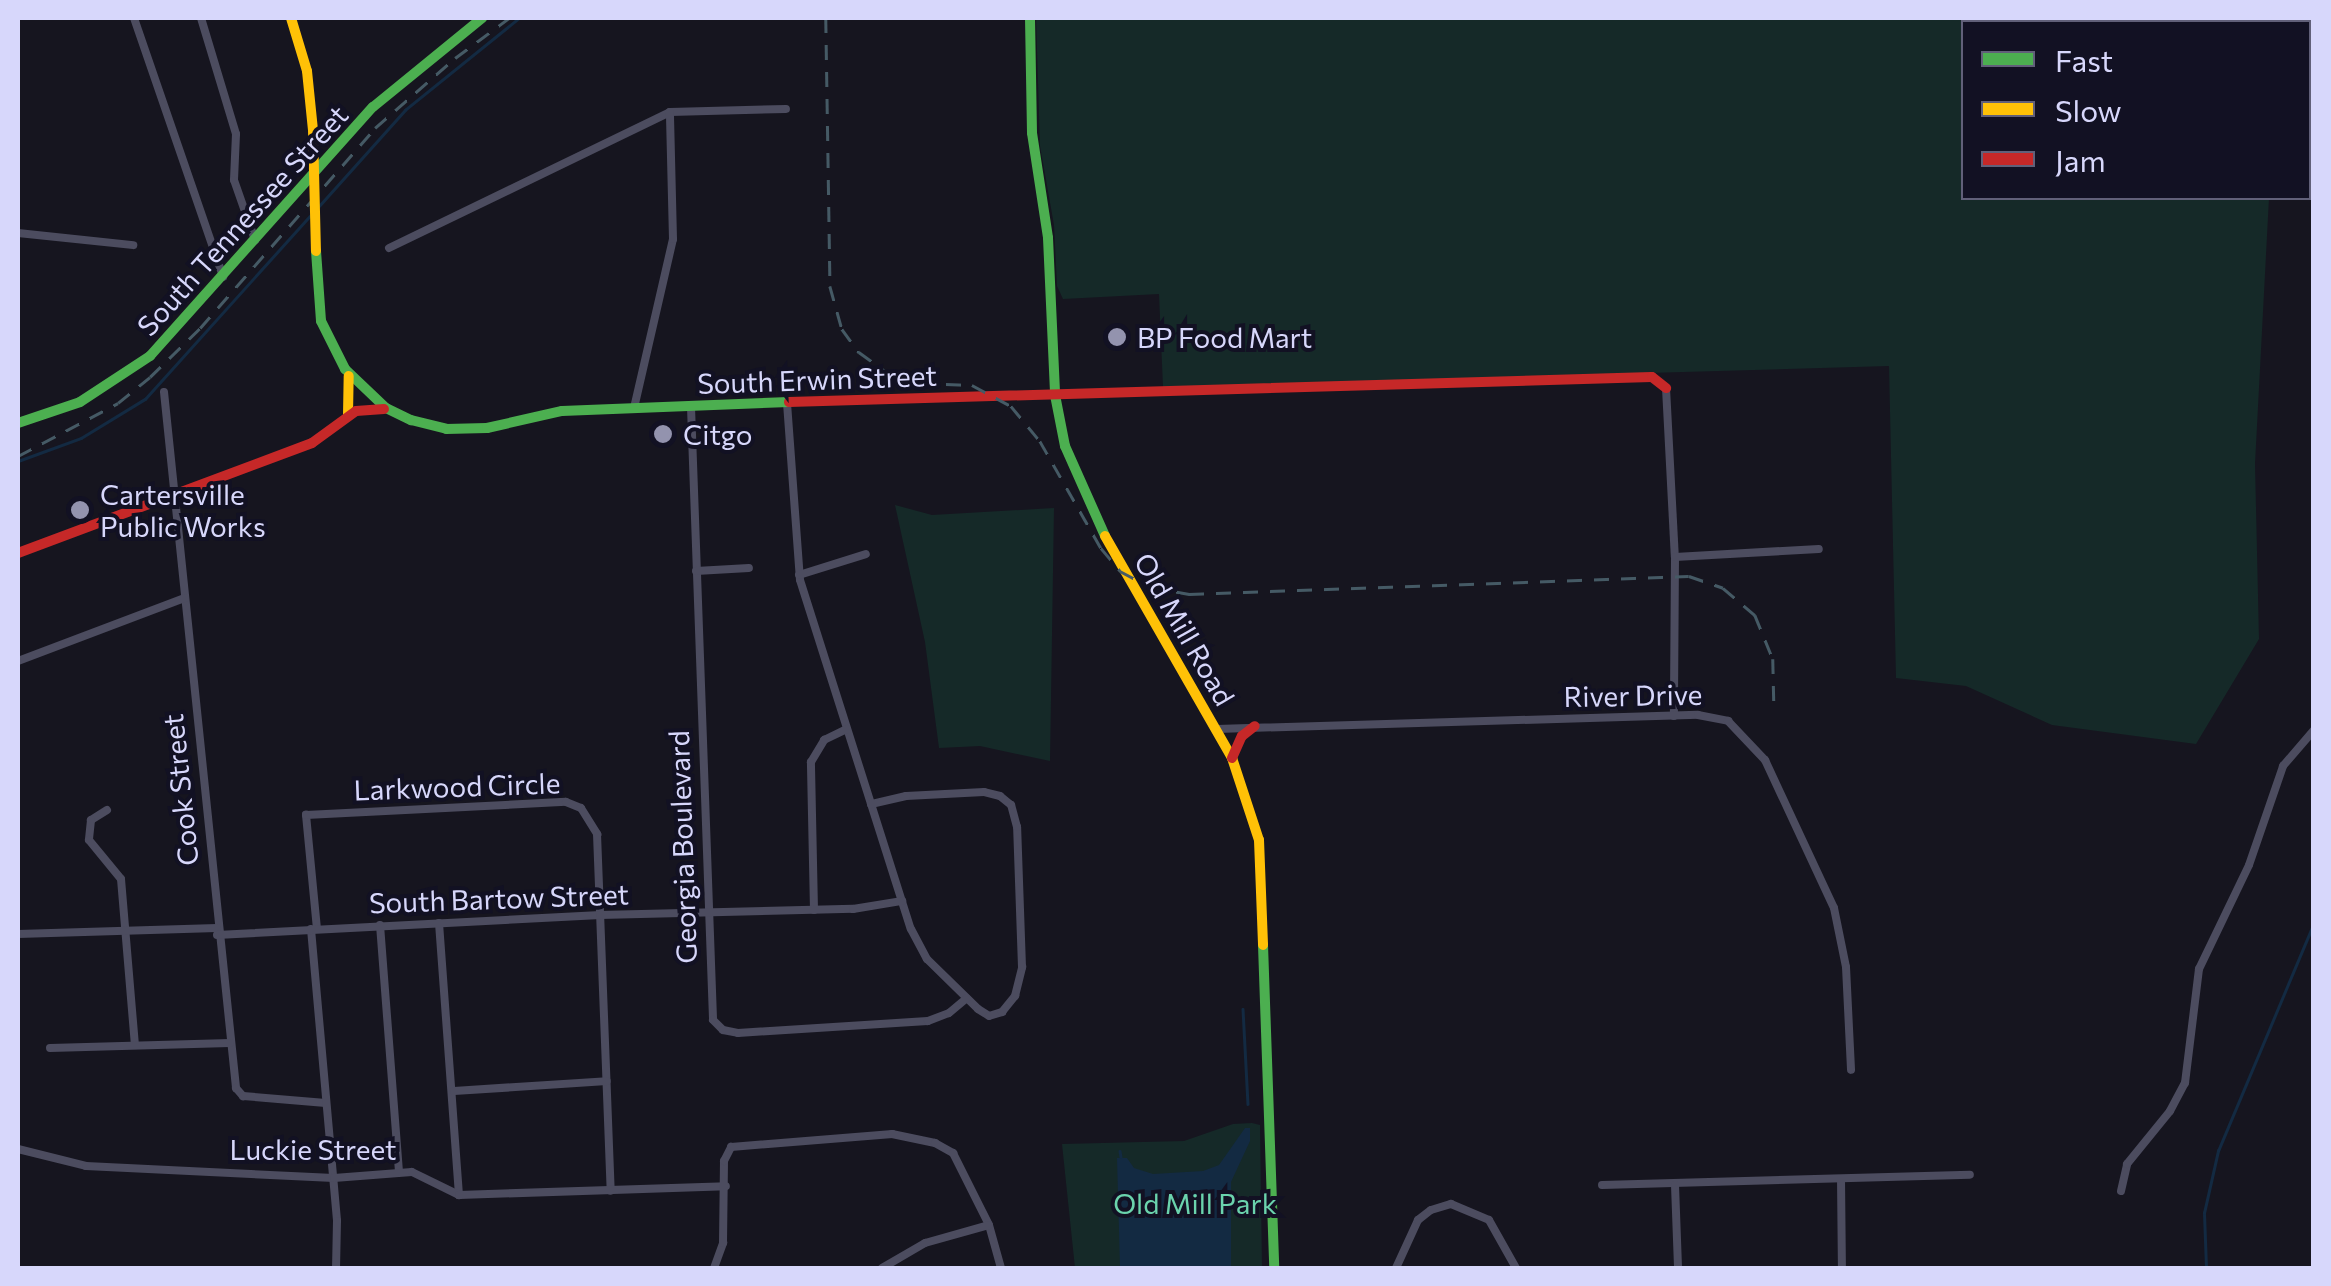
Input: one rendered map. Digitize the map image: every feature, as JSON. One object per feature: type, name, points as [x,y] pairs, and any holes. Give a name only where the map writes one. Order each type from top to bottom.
[{"type":"street","points":[[134,18],[223,277]]},
{"type":"street","points":[[202,18],[236,134],[234,180],[255,240]]},
{"type":"street","points":[[290,18],[308,70],[321,321],[349,375],[347,415]]},
{"type":"street","name":"South Tennessee Street","points":[[18,422],[66,408],[121,378],[158,349],[374,107],[482,18]]},
{"type":"street","name":"Old Mill Road","points":[[1030,18],[1032,118],[1050,256],[1055,395],[1065,446],[1084,497],[1232,758],[1252,810],[1263,874],[1274,1268]]},
{"type":"street","points":[[388,248],[670,112],[786,109]]},
{"type":"street","points":[[634,408],[674,239],[670,112]]},
{"type":"street","points":[[18,233],[132,246]]},
{"type":"street","name":"South Erwin Street","points":[[349,375],[390,410],[424,425],[459,430],[486,428],[551,412],[691,406],[1652,377],[1666,388]]},
{"type":"street","points":[[1666,388],[1675,557],[1674,716]]},
{"type":"street","name":"Cook Street","points":[[164,392],[217,932],[238,1093],[326,1104]]},
{"type":"street","points":[[18,553],[317,441],[366,393]]},
{"type":"street","points":[[787,403],[798,575],[848,729],[871,804],[902,901],[924,954],[985,1014],[998,1014],[1015,996],[1020,979],[1013,810],[1000,796],[984,792],[906,796],[871,804]]},
{"type":"street","name":"Georgia Boulevard","points":[[691,406],[707,914],[711,1012],[715,1023],[726,1032],[928,1021],[949,1014],[967,998]]},
{"type":"street","points":[[347,415],[370,408],[390,410]]},
{"type":"street","points":[[1675,557],[1819,549]]},
{"type":"street","points":[[798,575],[866,554]]},
{"type":"street","points":[[696,571],[749,568]]},
{"type":"street","points":[[18,661],[185,598]]},
{"type":"street","name":"River Drive","points":[[1216,729],[1674,716],[1728,721],[1765,760],[1834,908],[1846,968],[1851,1070]]},
{"type":"street","points":[[1232,758],[1242,736],[1254,726]]},
{"type":"street","points":[[814,910],[811,762],[824,740],[848,729]]},
{"type":"street","points":[[2122,1191],[2127,1164],[2170,1111],[2185,1083],[2200,969],[2249,866],[2282,766],[2314,730]]},
{"type":"street","name":"Larkwood Circle","points":[[314,929],[306,815],[566,802],[591,818],[598,834],[611,1191]]},
{"type":"street","points":[[107,810],[91,820],[90,840],[118,871],[135,1044]]},
{"type":"street","name":"South Bartow Street","points":[[18,934],[314,929],[814,910],[902,901]]},
{"type":"street","points":[[439,923],[459,1194]]},
{"type":"street","points":[[380,925],[399,1171]]},
{"type":"street","points":[[314,929],[339,1248],[336,1268]]},
{"type":"street","points":[[50,1048],[230,1043]]},
{"type":"street","points":[[454,1091],[607,1081]]},
{"type":"street","points":[[714,1268],[723,1243],[724,1161],[731,1148],[908,1135],[953,1153],[989,1225],[1001,1268]]},
{"type":"street","name":"Luckie Street","points":[[18,1149],[86,1166],[334,1178],[399,1171],[418,1174],[459,1194],[726,1186]]},
{"type":"street","points":[[1602,1185],[1970,1175]]},
{"type":"street","points":[[1841,1180],[1842,1268]]},
{"type":"street","points":[[1675,1185],[1678,1268]]},
{"type":"street","points":[[1396,1268],[1418,1220],[1431,1210],[1451,1204],[1489,1220],[1516,1268]]},
{"type":"street","points":[[882,1268],[926,1243],[989,1225]]},
{"type":"green space","points":[[1036,18],[2265,18],[1961,20],[1961,200],[2269,200],[2255,464],[2259,639],[2196,744],[2052,725],[1966,686],[1896,678],[1889,366],[1163,387],[1159,294],[1063,299],[1057,286],[1054,225],[1040,146]]},
{"type":"green space","points":[[895,505],[932,515],[1054,508],[1050,761],[980,746],[939,748],[925,642]]},
{"type":"green space","name":"Old Mill Park","points":[[1233,1124],[1260,1125],[1262,1268],[1075,1268],[1062,1144],[1184,1141]]},
{"type":"water","points":[[1245,1128],[1250,1128],[1250,1141],[1231,1182],[1231,1268],[1120,1268],[1117,1158],[1127,1158],[1134,1168],[1153,1174],[1203,1171],[1219,1165]]},
{"type":"waterway","points":[[319,206],[405,110],[519,18]]},
{"type":"waterway","points":[[18,461],[81,438],[145,399],[310,216]]},
{"type":"waterway","points":[[2206,1268],[2204,1213],[2218,1151],[2314,923]]},
{"type":"waterway","points":[[1243,1009],[1248,1104]]},
{"type":"waterway","points":[[1120,1151],[1121,1157]]},
{"type":"railway","points":[[18,456],[118,403],[150,377],[200,328],[375,128],[455,58],[509,18]]},
{"type":"railway","points":[[826,18],[830,286],[842,329],[859,352],[888,373],[919,383],[972,385],[1011,406],[1040,441],[1101,548],[1120,571],[1150,587],[1189,594],[1689,576],[1723,588],[1755,615],[1773,659],[1774,703]]},
{"type":"traffic: fast","points":[[18,423],[80,402],[150,356],[373,107],[482,18]]},
{"type":"traffic: fast","points":[[1030,18],[1032,133],[1048,238],[1055,395],[1065,446],[1105,536]]},
{"type":"traffic: fast","points":[[316,251],[321,321],[345,369],[386,408],[411,420],[446,429],[487,428],[562,411],[789,402]]},
{"type":"traffic: fast","points":[[1263,945],[1274,1268]]},
{"type":"traffic: slow","points":[[291,18],[307,71],[313,130]]},
{"type":"traffic: slow","points":[[313,130],[316,251]]},
{"type":"traffic: slow","points":[[348,415],[349,376]]},
{"type":"traffic: slow","points":[[1105,536],[1232,758],[1259,840],[1263,945]]},
{"type":"traffic: jam","points":[[789,402],[1652,377],[1666,388]]},
{"type":"traffic: jam","points":[[18,553],[312,443],[356,411],[384,409]]},
{"type":"traffic: jam","points":[[1232,758],[1242,736],[1255,726]]},
{"type":"place","name":"BP Food Mart","points":[[1117,337]]},
{"type":"place","name":"Citgo","points":[[663,434]]},
{"type":"place","name":"Cartersville Public Works","points":[[80,510]]}]
